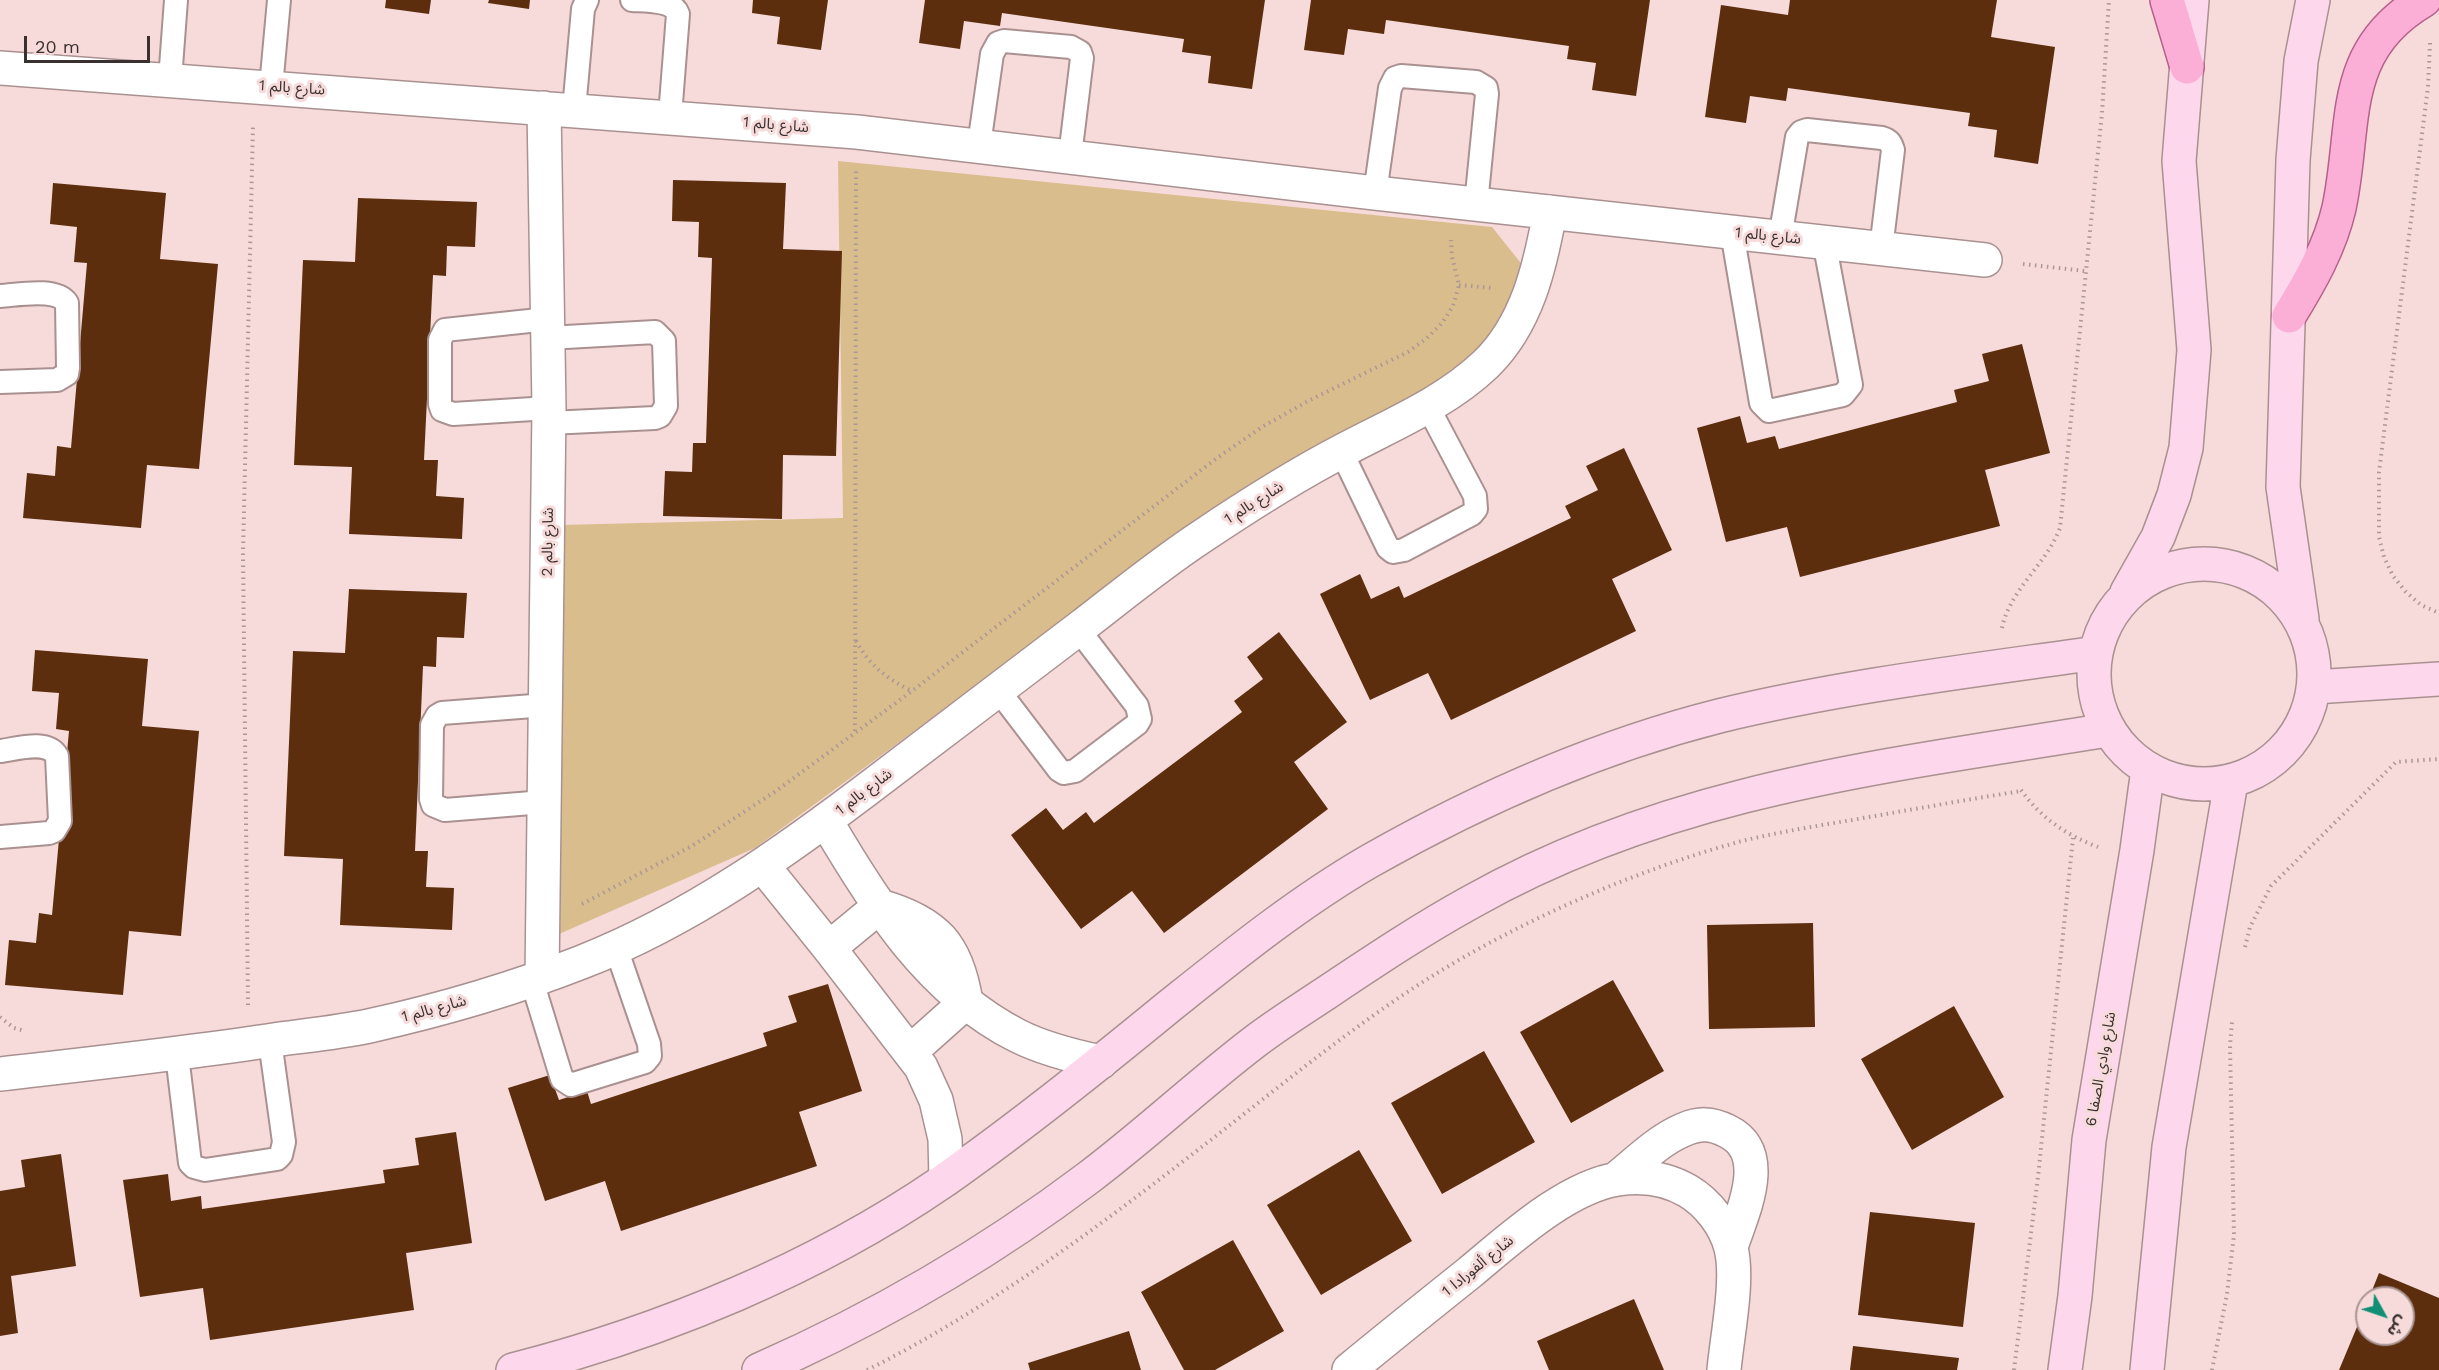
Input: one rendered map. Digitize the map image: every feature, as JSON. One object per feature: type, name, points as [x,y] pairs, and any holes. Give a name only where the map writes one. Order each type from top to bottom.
[{"type":"main road","points":[[2167,0],[2187,67]]},
{"type":"main road","points":[[2289,316],[2310,282],[2327,246],[2338,211],[2345,174],[2354,90],[2363,64],[2377,40],[2390,26],[2423,1]]},
{"type":"street","points":[[2192,0],[2179,161],[2194,350],[2186,448],[2174,495],[2158,537],[2124,599],[2106,624],[2096,653],[2094,673],[2095,693],[2100,712],[2108,729],[2126,752],[2163,777],[2188,783],[2214,785],[2231,782],[2262,768],[2287,747],[2305,719],[2314,687],[2314,663],[2303,624],[2283,487],[2293,160],[2301,61],[2313,0]]},
{"type":"street","name":"شارع بالم 1","points":[[0,68],[669,116],[856,132],[1375,193],[1985,260]]},
{"type":"street","name":"شارع بالم 2","points":[[536,979],[542,941],[549,416],[548,329],[559,109]]},
{"type":"street","name":"شارع بالم 1","points":[[0,1074],[177,1055],[364,1027],[448,1006],[536,979],[616,948],[692,908],[763,866],[826,821],[1197,539],[1267,493],[1341,451],[1428,407],[1452,393],[1471,378],[1491,360],[1520,317],[1531,292],[1550,212]]},
{"type":"street","points":[[2124,599],[2146,580],[2172,568],[2202,564],[2230,567],[2258,577],[2281,595],[2303,624]]},
{"type":"street","points":[[513,1370],[596,1348],[696,1310],[796,1266],[892,1215],[946,1179],[1101,1062],[1284,917],[1364,865],[1447,819],[1535,780],[1624,745],[1716,717],[1809,696],[2096,653]]},
{"type":"street","points":[[2314,687],[2439,679]]},
{"type":"street","points":[[759,1370],[815,1345],[910,1296],[1001,1240],[1088,1178],[1255,1041],[1410,937],[1474,900],[1541,866],[1679,813],[1750,793],[1822,777],[2108,729]]},
{"type":"street","name":"شارع وادي الصفا 6","points":[[2065,1370],[2075,1296],[2089,1140],[2138,850],[2148,769]]},
{"type":"street","points":[[2147,1370],[2169,1147],[2231,782]]},
{"type":"street","points":[[826,821],[852,865],[903,939],[929,968],[966,1002],[979,1013],[1018,1036],[1058,1052],[1101,1062]]},
{"type":"street","points":[[763,866],[830,948],[921,1067],[936,1100],[945,1139],[946,1179]]},
{"type":"street","points":[[830,948],[880,906]]},
{"type":"street","points":[[910,1052],[966,1002]]},
{"type":"street","name":"شارع ألفورادا 1","points":[[1616,1179],[1665,1140],[1682,1130],[1701,1124],[1715,1125],[1732,1133],[1745,1147],[1751,1165],[1751,1184],[1731,1247]]},
{"type":"street","name":"شارع ألفورادا 1","points":[[1349,1370],[1539,1217],[1589,1188],[1616,1179],[1646,1177],[1675,1183],[1699,1198],[1719,1220],[1731,1247],[1734,1272],[1724,1370]]},
{"type":"lane","points":[[170,80],[176,0]]},
{"type":"lane","points":[[263,86],[279,0]]},
{"type":"lane","points":[[559,109],[587,0]]},
{"type":"lane","points":[[632,0],[668,3],[676,9],[678,15],[669,116]]},
{"type":"lane","points":[[979,145],[992,54],[998,43],[1004,41],[1071,46],[1080,52],[1082,58],[1070,156]]},
{"type":"lane","points":[[1375,193],[1390,88],[1395,78],[1401,76],[1476,82],[1482,84],[1488,94],[1464,203]]},
{"type":"lane","points":[[1780,238],[1797,137],[1801,132],[1807,130],[1882,138],[1888,140],[1893,150],[1881,249]]},
{"type":"lane","points":[[1732,232],[1761,403],[1769,411],[1843,395],[1851,385],[1824,241]]},
{"type":"lane","points":[[0,296],[52,294],[63,298],[67,303],[68,368],[67,374],[57,380],[0,382]]},
{"type":"lane","points":[[548,329],[655,332],[664,341],[666,406],[660,416],[655,418],[453,414],[442,410],[440,404],[440,340],[445,330],[548,329]]},
{"type":"lane","points":[[1341,451],[1388,548],[1393,552],[1404,550],[1472,514],[1476,509],[1475,496],[1428,407]]},
{"type":"lane","points":[[998,690],[1059,770],[1064,773],[1075,771],[1137,724],[1140,718],[1137,706],[1077,629]]},
{"type":"lane","points":[[544,802],[445,810],[433,805],[431,799],[432,725],[437,716],[442,713],[546,705]]},
{"type":"lane","points":[[0,751],[42,746],[54,751],[57,756],[60,821],[54,831],[49,833],[0,837]]},
{"type":"lane","points":[[536,979],[562,1079],[566,1083],[577,1083],[645,1062],[650,1056],[649,1044],[616,948]]},
{"type":"lane","points":[[177,1055],[190,1163],[194,1167],[205,1170],[276,1159],[281,1155],[284,1142],[270,1041]]},
{"type":"path","points":[[1997,667],[2005,614],[2015,595],[2053,546],[2060,528],[2102,113],[2109,0]]},
{"type":"path","points":[[2423,1],[2431,21],[2428,87],[2379,472],[2379,537],[2384,557],[2399,584],[2421,604],[2439,613]]},
{"type":"path","points":[[237,1008],[248,1007],[243,553],[263,86]]},
{"type":"path","points":[[855,731],[856,132]]},
{"type":"path","points":[[542,941],[555,926],[581,905],[692,846],[734,819],[912,691],[1216,458],[1262,427],[1310,400],[1408,352],[1427,338],[1448,314],[1460,285],[1452,257],[1450,229],[1464,203]]},
{"type":"path","points":[[1985,260],[2085,271]]},
{"type":"path","points":[[855,640],[865,657],[878,672],[912,691]]},
{"type":"path","points":[[2009,746],[2022,791],[2036,807],[2073,838],[2098,847],[2138,850]]},
{"type":"path","points":[[2245,948],[2250,927],[2271,886],[2396,762],[2439,759]]},
{"type":"path","points":[[867,1370],[904,1352],[1070,1246],[1119,1211],[1362,1023],[1431,977],[1506,936],[1597,892],[1670,864],[1745,840],[2022,791]]},
{"type":"path","points":[[2014,1370],[2038,1177],[2073,838]]},
{"type":"path","points":[[2212,1370],[2227,1294],[2234,1235],[2230,1046],[2233,1013]]},
{"type":"path","points":[[0,1017],[14,1028],[29,1032]]},
{"type":"shaded area","points":[[838,161],[1492,227],[1528,272],[1498,331],[1444,382],[1215,510],[755,848],[559,934],[561,525],[843,518]]},
{"type":"building","points":[[386,0],[431,0],[429,14],[385,8]]},
{"type":"building","points":[[489,0],[530,0],[529,9],[488,3]]},
{"type":"building","points":[[753,0],[828,0],[821,50],[777,44],[780,17],[752,13]]},
{"type":"building","points":[[925,0],[1265,0],[1252,89],[1208,83],[1211,56],[1182,52],[1184,39],[1002,13],[1000,26],[964,21],[960,49],[919,43]]},
{"type":"building","points":[[1311,0],[1650,0],[1636,96],[1592,90],[1596,63],[1567,59],[1569,46],[1386,20],[1384,34],[1348,29],[1344,55],[1304,50]]},
{"type":"building","points":[[1790,0],[1997,0],[1991,37],[2055,47],[2038,164],[1994,157],[1997,130],[1968,126],[1970,113],[1788,88],[1786,101],[1750,96],[1746,123],[1705,117],[1721,5],[1788,15]]},
{"type":"building","points":[[673,180],[786,183],[783,249],[842,251],[836,456],[783,455],[782,519],[663,516],[665,471],[692,472],[693,443],[706,443],[712,258],[698,257],[699,222],[672,221]]},
{"type":"building","points":[[53,183],[166,193],[160,259],[218,264],[199,469],[147,465],[141,528],[23,518],[27,473],[55,476],[57,446],[71,448],[87,263],[74,262],[77,227],[50,224]]},
{"type":"building","points":[[358,198],[477,202],[475,247],[447,246],[446,276],[433,275],[424,460],[438,460],[436,496],[464,498],[462,539],[349,534],[352,467],[294,465],[303,260],[355,262]]},
{"type":"building","points":[[2022,344],[2050,453],[1985,470],[2000,526],[1800,577],[1787,527],[1726,542],[1697,428],[1740,416],[1747,443],[1775,436],[1779,449],[1957,402],[1954,390],[1989,381],[1982,354]]},
{"type":"building","points":[[1624,448],[1672,550],[1612,579],[1636,631],[1451,720],[1428,673],[1370,700],[1320,594],[1360,574],[1371,599],[1399,586],[1404,598],[1571,518],[1565,506],[1598,490],[1586,466]]},
{"type":"building","points":[[349,589],[467,593],[464,638],[437,637],[436,667],[423,666],[415,851],[428,851],[426,887],[454,888],[452,930],[340,925],[343,859],[284,856],[293,651],[345,653]]},
{"type":"building","points":[[1279,632],[1347,722],[1294,762],[1328,809],[1164,933],[1132,891],[1081,929],[1011,835],[1046,808],[1063,830],[1086,812],[1094,823],[1242,712],[1234,701],[1263,679],[1247,657]]},
{"type":"building","points":[[35,650],[148,659],[142,726],[199,731],[181,936],[129,931],[123,995],[5,985],[9,940],[36,943],[39,913],[52,915],[69,731],[56,729],[59,693],[32,691]]},
{"type":"building","points":[[1813,923],[1815,1027],[1709,1029],[1707,925]]},
{"type":"building","points":[[1613,980],[1664,1071],[1571,1123],[1520,1032]]},
{"type":"building","points":[[828,984],[862,1091],[799,1112],[817,1166],[621,1231],[605,1181],[545,1201],[508,1088],[550,1075],[559,1100],[587,1091],[591,1104],[767,1046],[763,1033],[797,1022],[788,996]]},
{"type":"building","points":[[1954,1006],[2004,1097],[1912,1150],[1861,1059]]},
{"type":"building","points":[[1484,1051],[1535,1142],[1442,1194],[1391,1103]]},
{"type":"building","points":[[456,1132],[472,1243],[406,1253],[414,1310],[210,1340],[203,1288],[140,1297],[123,1180],[168,1174],[171,1201],[201,1196],[202,1209],[385,1183],[383,1170],[419,1165],[415,1138]]},
{"type":"building","points":[[1359,1150],[1412,1241],[1321,1295],[1267,1205]]},
{"type":"building","points":[[61,1154],[76,1266],[11,1276],[18,1333],[0,1336],[0,1191],[25,1187],[21,1160]]},
{"type":"building","points":[[1870,1212],[1975,1223],[1963,1327],[1858,1315]]},
{"type":"building","points":[[1233,1240],[1284,1331],[1215,1370],[1184,1370],[1141,1292]]},
{"type":"building","points":[[2379,1273],[2410,1286],[2374,1286]]},
{"type":"building","points":[[2415,1288],[2439,1298],[2439,1370],[2339,1370],[2355,1332],[2355,1346],[2415,1346]]},
{"type":"building","points":[[1634,1299],[1664,1370],[1549,1370],[1537,1341]]},
{"type":"building","points":[[1129,1331],[1141,1370],[1030,1370],[1028,1363]]},
{"type":"building","points":[[1853,1346],[1959,1358],[1957,1370],[1850,1370]]}]
